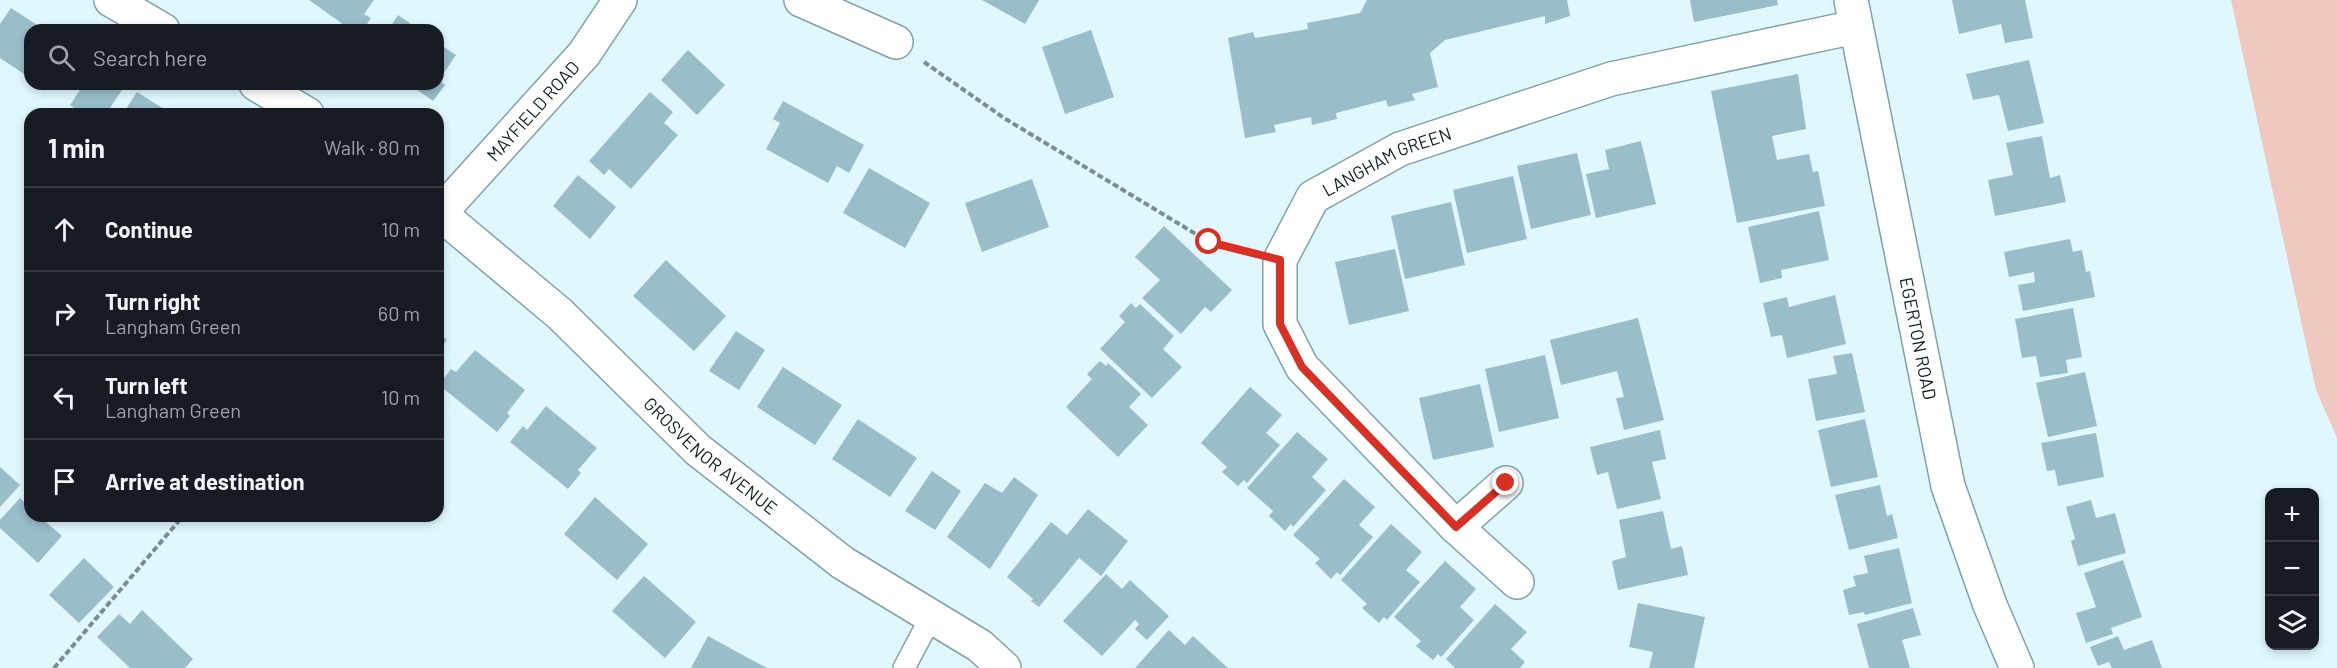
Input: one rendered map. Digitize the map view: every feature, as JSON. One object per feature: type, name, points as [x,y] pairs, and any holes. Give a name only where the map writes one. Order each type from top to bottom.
[{"type":"street","points":[[111,0],[153,24]]},
{"type":"street","name":"MAYFIELD ROAD","points":[[444,208],[584,54],[620,0]]},
{"type":"street","points":[[801,0],[896,42]]},
{"type":"street","name":"LANGHAM GREEN","points":[[1517,582],[1456,527],[1302,367],[1280,324],[1280,260],[1313,197],[1400,149],[1611,78],[1853,14]]},
{"type":"street","name":"EGERTON ROAD","points":[[1853,14],[1948,486],[1990,605],[2017,668]]},
{"type":"street","points":[[266,90],[297,108]]},
{"type":"street","name":"GROSVENOR AVENUE","points":[[444,217],[560,314],[698,450],[843,563],[980,646],[1004,668]]},
{"type":"street","points":[[1456,527],[1506,483]]},
{"type":"lane","points":[[904,668],[931,617]]},
{"type":"path","points":[[896,42],[1004,118],[1209,242],[1280,260]]},
{"type":"path","points":[[54,668],[178,522]]},
{"type":"shaded area","points":[[2231,0],[2337,0],[2337,438],[2316,390]]},
{"type":"building","points":[[309,0],[374,0],[364,14],[371,18],[367,24],[343,24]]},
{"type":"building","points":[[982,0],[1039,0],[1025,24]]},
{"type":"building","points":[[1367,0],[1567,0],[1570,16],[1545,24],[1545,16],[1445,40],[1430,53],[1438,87],[1412,94],[1415,100],[1388,107],[1386,100],[1336,113],[1337,119],[1312,125],[1311,117],[1274,125],[1276,132],[1245,138],[1228,38],[1253,32],[1255,38],[1308,29],[1307,23],[1360,13]]},
{"type":"building","points":[[1690,0],[1777,0],[1778,5],[1694,22]]},
{"type":"building","points":[[1952,0],[2025,0],[2033,38],[2005,43],[2001,24],[1959,34]]},
{"type":"building","points":[[11,8],[36,24],[24,24],[24,74],[0,58],[0,24]]},
{"type":"building","points":[[398,15],[411,24],[392,24]]},
{"type":"building","points":[[1091,30],[1114,97],[1065,114],[1042,47]]},
{"type":"building","points":[[444,47],[456,55],[444,73]]},
{"type":"building","points":[[688,50],[725,85],[697,115],[661,80]]},
{"type":"building","points":[[2029,60],[2044,123],[2008,131],[1999,95],[1973,100],[1966,74]]},
{"type":"building","points":[[1798,74],[1806,129],[1772,136],[1777,160],[1809,154],[1813,172],[1818,171],[1825,206],[1737,223],[1711,91]]},
{"type":"building","points":[[80,90],[122,90],[110,108],[74,108],[70,105]]},
{"type":"building","points":[[417,90],[441,90],[433,101]]},
{"type":"building","points":[[137,92],[162,108],[127,108]]},
{"type":"building","points":[[650,92],[673,112],[664,123],[678,135],[631,189],[609,169],[604,175],[589,161]]},
{"type":"building","points":[[783,101],[864,145],[849,173],[837,166],[828,183],[766,149],[780,123],[773,119]]},
{"type":"building","points":[[2042,136],[2050,178],[2060,175],[2066,202],[1995,216],[1988,180],[2013,175],[2006,143]]},
{"type":"building","points":[[1641,141],[1656,204],[1596,218],[1586,174],[1609,169],[1605,150]]},
{"type":"building","points":[[1577,153],[1591,215],[1531,229],[1517,166]]},
{"type":"building","points":[[869,168],[930,203],[905,248],[843,213]]},
{"type":"building","points":[[578,175],[616,207],[590,239],[553,206]]},
{"type":"building","points":[[1513,176],[1527,239],[1467,253],[1453,190]]},
{"type":"building","points":[[1032,179],[1049,227],[982,252],[965,203]]},
{"type":"building","points":[[1451,202],[1465,265],[1405,279],[1391,216]]},
{"type":"building","points":[[1819,211],[1829,260],[1781,270],[1782,278],[1760,283],[1748,227]]},
{"type":"building","points":[[1164,226],[1232,290],[1211,312],[1205,307],[1181,334],[1142,298],[1160,280],[1135,257]]},
{"type":"building","points":[[2070,239],[2073,252],[2082,250],[2086,272],[2090,271],[2095,297],[2023,311],[2018,285],[2035,282],[2034,272],[2009,277],[2004,252]]},
{"type":"building","points":[[1395,249],[1409,311],[1349,325],[1335,262]]},
{"type":"building","points":[[666,260],[726,316],[694,351],[633,296]]},
{"type":"building","points":[[1835,295],[1846,344],[1787,358],[1782,335],[1771,337],[1763,303],[1787,297],[1789,307]]},
{"type":"building","points":[[1131,303],[1136,308],[1140,304],[1174,336],[1163,349],[1182,367],[1152,398],[1100,349],[1125,322],[1119,316]]},
{"type":"building","points":[[2073,308],[2082,357],[2066,360],[2068,373],[2040,377],[2036,356],[2022,358],[2015,319]]},
{"type":"building","points":[[1638,318],[1664,420],[1624,430],[1616,398],[1624,397],[1617,371],[1561,385],[1550,340]]},
{"type":"building","points":[[736,331],[765,350],[739,390],[709,371]]},
{"type":"building","points":[[475,350],[525,390],[507,413],[510,416],[497,432],[444,389],[444,378],[451,369],[456,372]]},
{"type":"building","points":[[1852,353],[1865,412],[1816,421],[1808,379],[1837,374],[1833,356]]},
{"type":"building","points":[[1545,355],[1559,418],[1499,432],[1485,369]]},
{"type":"building","points":[[1100,361],[1106,366],[1108,363],[1141,394],[1129,407],[1148,425],[1118,457],[1066,407],[1092,379],[1087,374]]},
{"type":"building","points":[[783,367],[842,405],[815,445],[757,407]]},
{"type":"building","points":[[2085,372],[2097,426],[2048,437],[2036,383]]},
{"type":"building","points":[[1480,384],[1494,447],[1433,460],[1419,398]]},
{"type":"building","points":[[1250,387],[1282,415],[1266,433],[1280,445],[1247,483],[1244,480],[1238,486],[1222,472],[1227,467],[1201,443]]},
{"type":"building","points":[[546,406],[597,448],[578,470],[581,473],[568,489],[510,442],[523,426],[527,430]]},
{"type":"building","points":[[858,419],[917,458],[890,497],[832,459]]},
{"type":"building","points":[[1865,419],[1878,477],[1831,487],[1818,430]]},
{"type":"building","points":[[1660,430],[1666,459],[1652,462],[1661,499],[1617,509],[1608,472],[1597,475],[1590,447]]},
{"type":"building","points":[[1297,432],[1328,459],[1312,477],[1326,490],[1293,527],[1291,524],[1285,531],[1269,516],[1273,511],[1247,488]]},
{"type":"building","points":[[2096,433],[2104,477],[2058,486],[2055,470],[2047,471],[2041,443]]},
{"type":"building","points":[[0,467],[20,485],[0,507]]},
{"type":"building","points":[[932,471],[961,491],[935,530],[905,511]]},
{"type":"building","points":[[1014,477],[1038,495],[990,569],[947,537],[985,483],[1002,493]]},
{"type":"building","points":[[1344,479],[1375,507],[1359,525],[1373,537],[1340,575],[1337,572],[1331,579],[1315,563],[1320,559],[1293,535]]},
{"type":"building","points":[[1880,485],[1887,516],[1892,514],[1898,538],[1849,550],[1835,495]]},
{"type":"building","points":[[595,497],[648,544],[617,580],[564,534]]},
{"type":"building","points":[[20,498],[24,502],[24,522],[46,522],[62,536],[38,563],[0,528],[0,520]]},
{"type":"building","points":[[2091,500],[2096,518],[2115,513],[2126,553],[2078,566],[2071,541],[2075,539],[2066,507]]},
{"type":"building","points":[[1088,509],[1128,541],[1101,576],[1079,558],[1039,607],[1007,577],[1051,522],[1067,535]]},
{"type":"building","points":[[1663,511],[1671,549],[1682,546],[1688,575],[1618,590],[1612,561],[1626,557],[1619,520]]},
{"type":"building","points":[[1391,524],[1422,552],[1406,570],[1420,582],[1387,620],[1384,617],[1379,623],[1362,608],[1367,604],[1341,580]]},
{"type":"building","points":[[1899,548],[1912,603],[1865,615],[1864,612],[1849,615],[1843,590],[1856,586],[1853,576],[1868,573],[1864,556]]},
{"type":"building","points":[[84,558],[114,587],[79,623],[49,595]]},
{"type":"building","points":[[2123,560],[2142,617],[2111,628],[2113,634],[2086,643],[2076,613],[2096,607],[2084,573]]},
{"type":"building","points":[[1445,561],[1476,589],[1460,607],[1474,620],[1441,657],[1438,654],[1433,660],[1416,646],[1421,641],[1394,617]]},
{"type":"building","points":[[1106,574],[1122,589],[1130,580],[1169,616],[1147,640],[1135,629],[1139,624],[1135,620],[1102,656],[1063,621]]},
{"type":"building","points":[[644,576],[696,622],[665,658],[612,611]]},
{"type":"building","points":[[1638,603],[1705,617],[1694,668],[1649,668],[1653,652],[1629,647]]},
{"type":"building","points":[[1495,604],[1527,632],[1511,649],[1525,662],[1520,668],[1455,668],[1446,659]]},
{"type":"building","points":[[1913,608],[1921,635],[1902,640],[1910,668],[1869,668],[1857,624]]},
{"type":"building","points":[[142,610],[193,659],[185,668],[130,668],[97,637],[119,614],[130,624]]},
{"type":"building","points":[[1169,630],[1185,645],[1193,636],[1228,668],[1135,668]]},
{"type":"building","points":[[708,636],[739,653],[767,668],[691,668]]},
{"type":"building","points":[[2118,636],[2124,650],[2152,640],[2162,668],[2112,668],[2109,662],[2098,666],[2090,647]]},
{"type":"route","points":[[1209,242],[1280,260],[1280,324],[1302,367],[1456,527],[1506,483]]}]
